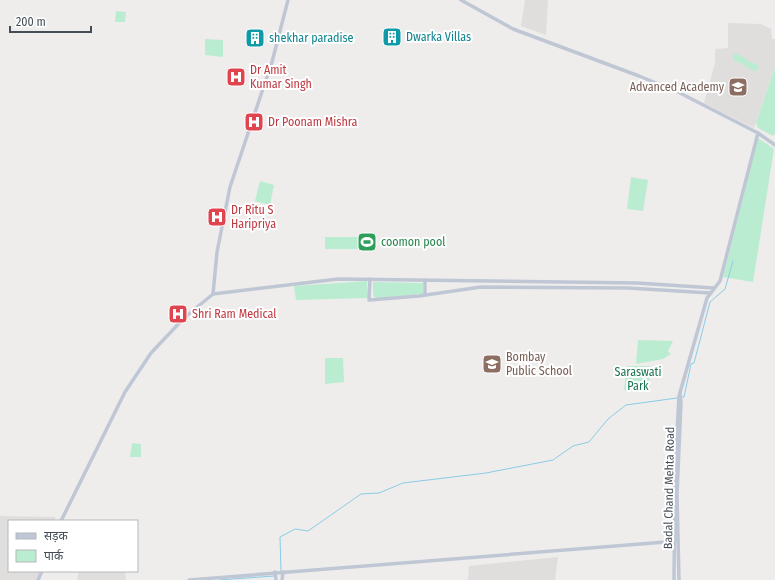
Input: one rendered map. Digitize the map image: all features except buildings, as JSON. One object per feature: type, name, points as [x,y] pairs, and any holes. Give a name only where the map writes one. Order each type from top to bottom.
[{"type":"street","points":[[214,294],[217,252],[230,187],[272,62],[288,0]]},
{"type":"street","points":[[461,0],[513,29],[661,84],[758,133],[775,144]]},
{"type":"street","name":"Badal Chand Mehta Road","points":[[679,580],[676,541],[680,397],[707,298],[720,281],[758,133]]},
{"type":"street","points":[[61,520],[125,392],[151,353],[184,318],[214,294],[338,279],[637,283],[714,288]]},
{"type":"street","points":[[370,279],[369,300],[481,287],[628,288],[710,293]]},
{"type":"street","points":[[425,280],[425,294]]},
{"type":"street","points":[[567,282],[567,288]]},
{"type":"street","points":[[189,580],[676,541],[674,580]]},
{"type":"street","points":[[278,574],[282,580]]},
{"type":"shaded area","points":[[525,0],[548,0],[546,35],[521,26]]},
{"type":"shaded area","name":"Advanced Academy","points":[[728,23],[761,24],[771,29],[772,39],[775,39],[775,67],[754,128],[704,103],[715,63],[715,49],[728,48]]},
{"type":"shaded area","points":[[0,516],[55,517],[55,520],[8,520],[8,572],[40,572],[36,580],[0,580]]},
{"type":"shaded area","points":[[558,557],[555,580],[468,580],[469,566]]},
{"type":"shaded area","points":[[79,572],[125,572],[126,580],[77,580]]},
{"type":"green space","points":[[116,11],[126,12],[125,22],[115,22]]},
{"type":"green space","points":[[205,39],[223,40],[223,57],[205,55]]},
{"type":"green space","points":[[735,53],[747,59],[744,65],[732,59]]},
{"type":"green space","points":[[747,60],[759,66],[756,72],[744,66]]},
{"type":"green space","points":[[775,67],[775,133],[773,136],[758,128],[756,123]]},
{"type":"green space","points":[[758,138],[774,149],[753,282],[723,277]]},
{"type":"green space","points":[[631,177],[648,180],[643,211],[627,209]]},
{"type":"green space","points":[[260,181],[274,185],[270,205],[255,201]]},
{"type":"green space","points":[[325,237],[360,237],[360,249],[325,249]]},
{"type":"green space","points":[[367,281],[367,298],[296,300],[294,286]]},
{"type":"green space","points":[[373,282],[423,283],[423,294],[377,298],[373,296]]},
{"type":"green space","points":[[638,340],[673,341],[668,351],[671,354],[663,359],[636,364]]},
{"type":"green space","points":[[325,358],[343,358],[344,382],[325,384]]},
{"type":"green space","name":"Saraswati Park","points":[[627,366],[650,366],[649,391],[624,390]]},
{"type":"green space","points":[[132,443],[141,444],[141,457],[130,457]]},
{"type":"waterway","points":[[682,397],[684,397],[691,364],[694,363],[710,302],[725,289],[733,261]]},
{"type":"waterway","points":[[281,571],[280,537],[295,529],[308,531],[361,494],[379,493],[403,483],[486,473],[553,460],[573,446],[589,442],[608,419],[626,405],[677,398]]},
{"type":"waterway","points":[[219,580],[274,576]]},
{"type":"place","name":"Dwarka Villas","points":[[392,37]]},
{"type":"place","name":"shekhar paradise","points":[[255,38]]},
{"type":"place","name":"Dr Amit Kumar Singh","points":[[236,77]]},
{"type":"place","name":"Advanced Academy","points":[[738,87]]},
{"type":"place","name":"Dr Poonam Mishra","points":[[254,122]]},
{"type":"place","name":"Dr Ritu S Haripriya","points":[[217,217]]},
{"type":"place","name":"coomon pool","points":[[367,242]]},
{"type":"place","name":"Shri Ram Medical","points":[[178,314]]},
{"type":"place","name":"Bombay Public School","points":[[492,364]]}]
